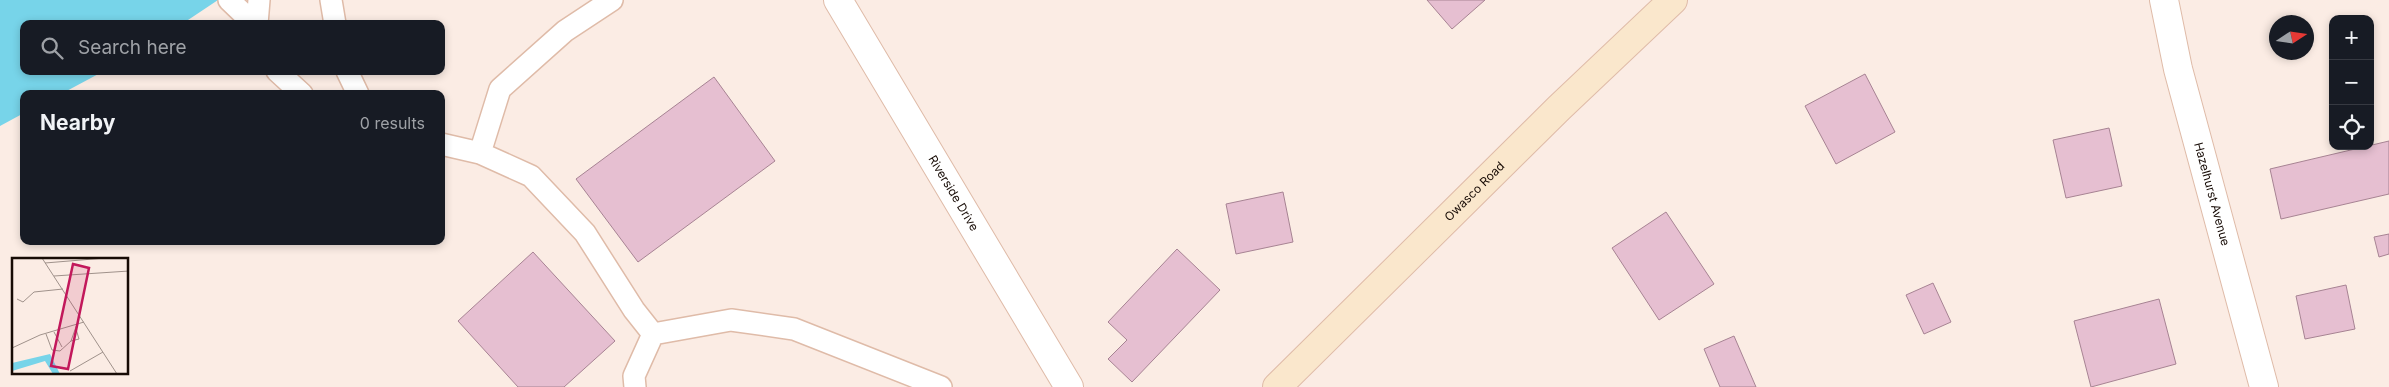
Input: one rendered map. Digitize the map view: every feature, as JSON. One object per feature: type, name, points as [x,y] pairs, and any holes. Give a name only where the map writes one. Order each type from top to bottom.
[{"type":"main road","name":"Owasco Road","points":[[1277,387],[1559,108],[1673,0]]},
{"type":"street","name":"Riverside Drive","points":[[838,0],[1069,387]]},
{"type":"street","name":"Hazelhurst Avenue","points":[[2164,0],[2178,69],[2264,387]]},
{"type":"lane","points":[[229,0],[252,20]]},
{"type":"lane","points":[[256,20],[259,0]]},
{"type":"lane","points":[[331,0],[334,20]]},
{"type":"lane","points":[[480,153],[500,89],[565,31],[612,0]]},
{"type":"lane","points":[[281,75],[298,90]]},
{"type":"lane","points":[[349,75],[356,90]]},
{"type":"lane","points":[[445,145],[480,153],[531,176],[585,234],[634,310],[653,334]]},
{"type":"lane","points":[[653,334],[731,320],[794,329],[941,387]]},
{"type":"lane","points":[[635,387],[634,376],[653,334]]},
{"type":"water","points":[[0,0],[218,0],[188,20],[20,20],[20,75],[97,75],[68,90],[20,90],[20,115],[0,126]]},
{"type":"building","points":[[1427,0],[1485,0],[1452,29]]},
{"type":"building","points":[[1865,74],[1895,132],[1836,164],[1805,106]]},
{"type":"building","points":[[714,77],[775,161],[638,262],[576,179]]},
{"type":"building","points":[[2109,128],[2122,186],[2066,198],[2053,140]]},
{"type":"building","points":[[2389,141],[2389,194],[2281,219],[2270,169],[2351,150],[2374,150],[2374,145]]},
{"type":"building","points":[[1283,192],[1293,242],[1236,254],[1226,204]]},
{"type":"building","points":[[1666,212],[1714,284],[1659,320],[1612,248]]},
{"type":"building","points":[[2389,234],[2389,254],[2379,257],[2374,237]]},
{"type":"building","points":[[1177,249],[1220,290],[1132,382],[1108,359],[1127,340],[1108,322]]},
{"type":"building","points":[[533,252],[615,341],[564,387],[518,387],[458,321]]},
{"type":"building","points":[[1933,283],[1951,322],[1924,334],[1906,295]]},
{"type":"building","points":[[2346,285],[2355,329],[2305,339],[2296,296]]},
{"type":"building","points":[[2159,299],[2176,364],[2091,387],[2074,321]]},
{"type":"building","points":[[1734,336],[1756,387],[1720,387],[1704,349]]}]
